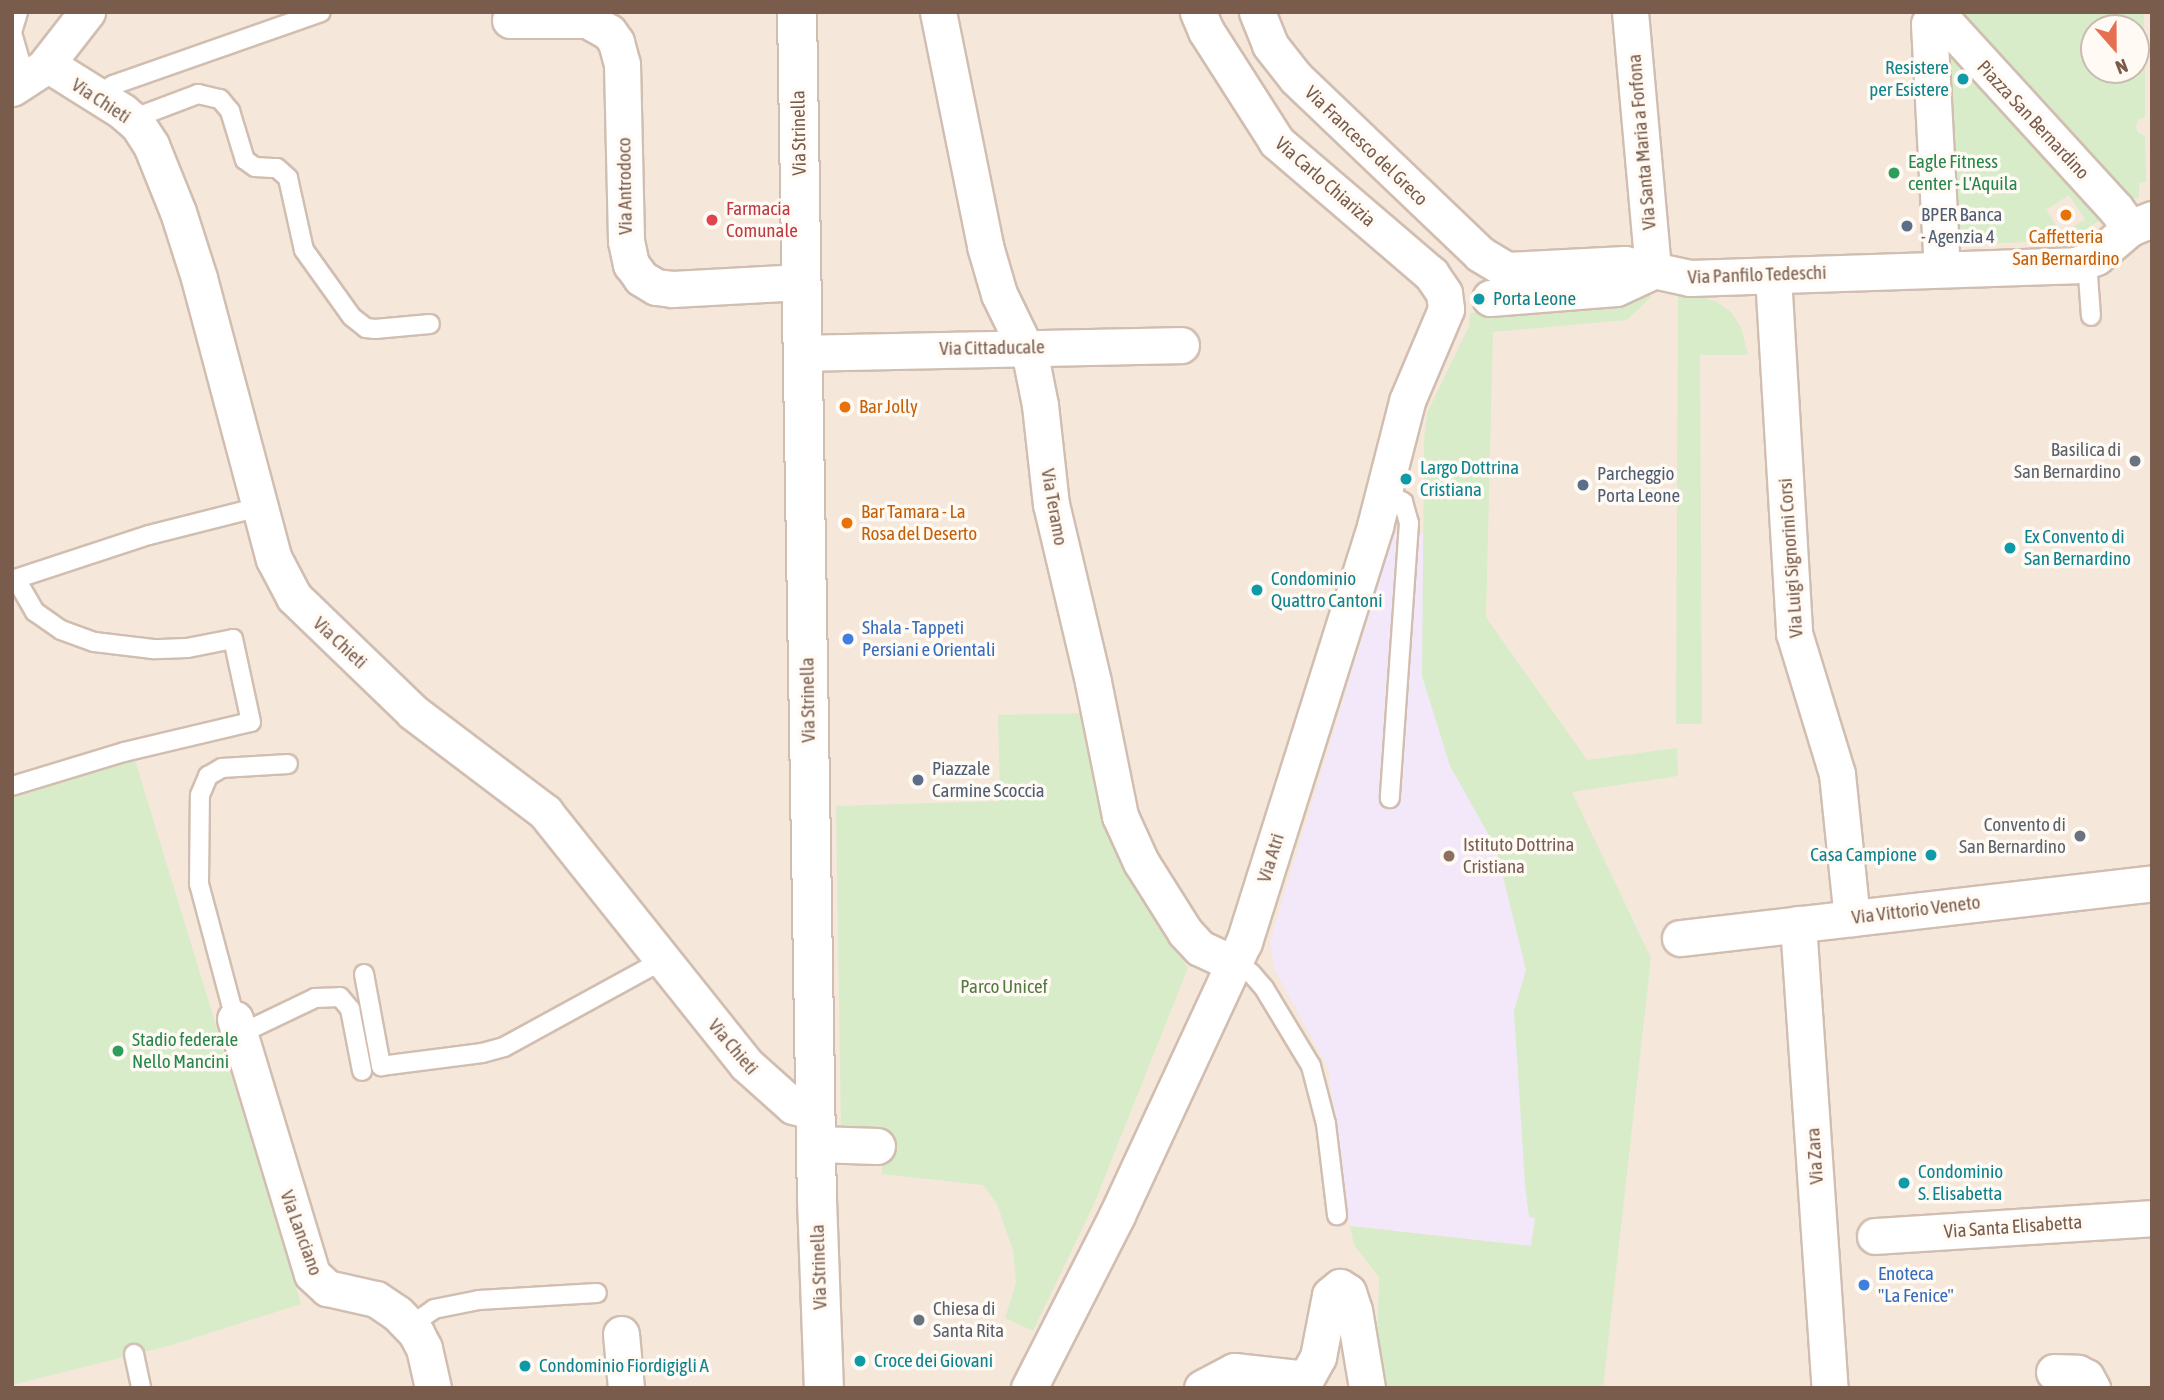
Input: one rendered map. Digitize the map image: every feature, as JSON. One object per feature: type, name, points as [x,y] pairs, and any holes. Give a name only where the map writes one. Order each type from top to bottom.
[{"type":"main road","name":"Via Strinella","points":[[797,12],[816,1128],[824,1388]]},
{"type":"street","points":[[28,78],[87,12]]},
{"type":"street","name":"Via Teramo","points":[[938,12],[985,246],[999,294],[1027,347],[1040,405],[1051,504],[1097,699],[1120,816],[1141,862],[1185,932],[1200,948],[1235,964]]},
{"type":"street","name":"Via Carlo Chiarizia","points":[[1198,12],[1206,31],[1277,142],[1431,274],[1468,300]]},
{"type":"street","name":"Via Santa Maria a Forfona","points":[[1630,12],[1653,271]]},
{"type":"street","name":"Piazza San Bernardino","points":[[1942,270],[1929,24],[1936,12],[2116,209],[2141,223],[2087,262]]},
{"type":"street","name":"Via Francesco del Greco","points":[[1268,13],[1270,45],[1296,78],[1492,263]]},
{"type":"street","name":"Via Antrodoco","points":[[510,20],[587,20],[609,32],[616,42],[622,64],[627,248],[631,264],[641,278],[656,286],[672,289],[802,282]]},
{"type":"street","name":"Via Chieti","points":[[28,78],[96,94],[132,119],[145,135],[158,161],[190,247],[281,576],[312,617],[445,739],[545,812],[767,1086],[816,1128]]},
{"type":"street","points":[[1942,270],[2087,262]]},
{"type":"street","name":"Via Panfilo Tedeschi","points":[[1492,263],[1515,270],[1625,264],[1683,278],[1942,270]]},
{"type":"street","points":[[1468,300],[1616,288],[1653,271]]},
{"type":"street","name":"Via Luigi Signorini Corsi","points":[[1773,276],[1794,633],[1837,774],[1852,918]]},
{"type":"street","name":"Via Atri","points":[[1029,1388],[1087,1278],[1235,964],[1253,916],[1385,492],[1407,401],[1418,371],[1443,323],[1468,300]]},
{"type":"street","name":"Via Cittaducale","points":[[803,354],[1181,345]]},
{"type":"street","name":"Via Vittorio Veneto","points":[[1680,938],[2152,883]]},
{"type":"street","name":"Via Zara","points":[[1798,924],[1830,1388]]},
{"type":"street","name":"Via Lanciano","points":[[238,1026],[300,1240],[315,1278],[332,1290],[376,1299],[410,1326],[426,1354],[433,1388]]},
{"type":"street","points":[[816,1128],[877,1146]]},
{"type":"street","name":"Via Santa Elisabetta","points":[[1875,1236],[2152,1218]]},
{"type":"street","points":[[1202,1388],[1230,1372],[1252,1381],[1298,1378],[1312,1371],[1330,1295],[1340,1287],[1348,1292],[1354,1310],[1367,1388]]},
{"type":"street","points":[[621,1334],[626,1388]]},
{"type":"street","points":[[2054,1372],[2082,1375],[2092,1388]]},
{"type":"lane","points":[[18,12],[12,33],[28,78]]},
{"type":"lane","points":[[96,94],[113,85],[321,12]]},
{"type":"lane","points":[[132,119],[198,94],[220,99],[230,111],[245,160],[256,167],[277,168],[288,178],[304,250],[352,317],[366,328],[375,329],[430,324]]},
{"type":"lane","points":[[2087,262],[2091,316]]},
{"type":"lane","points":[[1385,492],[1403,502],[1409,523],[1390,798]]},
{"type":"lane","points":[[12,786],[124,752],[251,722],[233,639],[187,648],[153,649],[94,642],[61,630],[35,612],[14,579],[149,535],[260,507]]},
{"type":"lane","points":[[288,764],[222,768],[208,776],[200,794],[199,884],[238,1026],[315,998],[340,997],[350,1009],[362,1071]]},
{"type":"lane","points":[[364,974],[382,1066],[482,1053],[504,1047],[665,959]]},
{"type":"lane","points":[[1235,964],[1251,973],[1264,988],[1311,1066],[1326,1124],[1337,1215]]},
{"type":"lane","points":[[410,1326],[434,1309],[478,1300],[597,1293]]},
{"type":"lane","points":[[134,1354],[141,1388]]},
{"type":"shaded area","points":[[12,12],[2152,12],[2152,1388],[12,1388]]},
{"type":"shaded area","name":"Istituto Dottrina Cristiana","points":[[1394,533],[1456,534],[1454,617],[1634,921],[1651,958],[1616,1255],[1350,1226],[1328,1068],[1275,970],[1270,941]]},
{"type":"green space","points":[[1944,12],[2144,12],[2080,14],[2080,84],[2145,84],[2145,117],[2138,120],[2136,126],[2137,132],[2145,136],[2146,182],[2139,183],[2139,198],[2113,200]]},
{"type":"green space","points":[[1938,27],[2106,214],[2072,237],[2054,241],[1950,245]],"holes":[[[2069,195],[2085,219],[2062,234],[2046,210]]]},
{"type":"green space","points":[[1678,295],[1699,296],[1717,302],[1731,312],[1741,327],[1748,355],[1700,355],[1702,724],[1676,724]]},
{"type":"green space","points":[[1652,296],[1627,320],[1493,332],[1486,617],[1587,760],[1677,748],[1678,776],[1572,792],[1651,958],[1603,1388],[1381,1388],[1377,1356],[1379,1277],[1354,1245],[1350,1226],[1531,1246],[1535,1218],[1529,1217],[1525,1184],[1514,1011],[1526,970],[1496,848],[1450,766],[1422,676],[1424,440],[1427,413],[1469,326],[1470,313]]},
{"type":"green space","name":"Parco Unicef","points":[[1091,713],[1130,872],[1146,906],[1188,968],[1094,1204],[1033,1331],[1005,1318],[1016,1283],[1013,1251],[997,1204],[983,1185],[882,1174],[883,1133],[841,1131],[836,806],[1000,801],[998,715]]},
{"type":"green space","name":"Stadio federale Nello Mancini","points":[[135,760],[301,1304],[172,1345],[12,1385],[12,798]]},
{"type":"place","name":"Resistere per Esistere","points":[[1963,79]]},
{"type":"place","name":"Eagle Fitness center - L'Aquila","points":[[1894,173]]},
{"type":"place","name":"Caffetteria San Bernardino","points":[[2066,215]]},
{"type":"place","name":"Farmacia Comunale","points":[[712,220]]},
{"type":"place","name":"BPER Banca - Agenzia 4","points":[[1907,226]]},
{"type":"place","name":"Porta Leone","points":[[1479,299]]},
{"type":"place","name":"Bar Jolly","points":[[845,407]]},
{"type":"place","name":"Basilica di San Bernardino","points":[[2135,461]]},
{"type":"place","name":"Largo Dottrina Cristiana","points":[[1406,479]]},
{"type":"place","name":"Parcheggio Porta Leone","points":[[1583,485]]},
{"type":"place","name":"Bar Tamara - La Rosa del Deserto","points":[[847,523]]},
{"type":"place","name":"Ex Convento di San Bernardino","points":[[2010,548]]},
{"type":"place","name":"Condominio Quattro Cantoni","points":[[1257,590]]},
{"type":"place","name":"Shala - Tappeti Persiani e Orientali","points":[[848,639]]},
{"type":"place","name":"Piazzale Carmine Scoccia","points":[[918,780]]},
{"type":"place","name":"Convento di San Bernardino","points":[[2080,836]]},
{"type":"place","name":"Casa Campione","points":[[1931,855]]},
{"type":"place","name":"Istituto Dottrina Cristiana","points":[[1449,856]]},
{"type":"place","name":"Stadio federale Nello Mancini","points":[[118,1051]]},
{"type":"place","name":"Condominio S. Elisabetta","points":[[1904,1183]]},
{"type":"place","name":"Enoteca \"La Fenice\"","points":[[1864,1285]]},
{"type":"place","name":"Chiesa di Santa Rita","points":[[919,1320]]},
{"type":"place","name":"Croce dei Giovani","points":[[860,1361]]},
{"type":"place","name":"Condominio Fiordigigli A","points":[[525,1366]]}]
